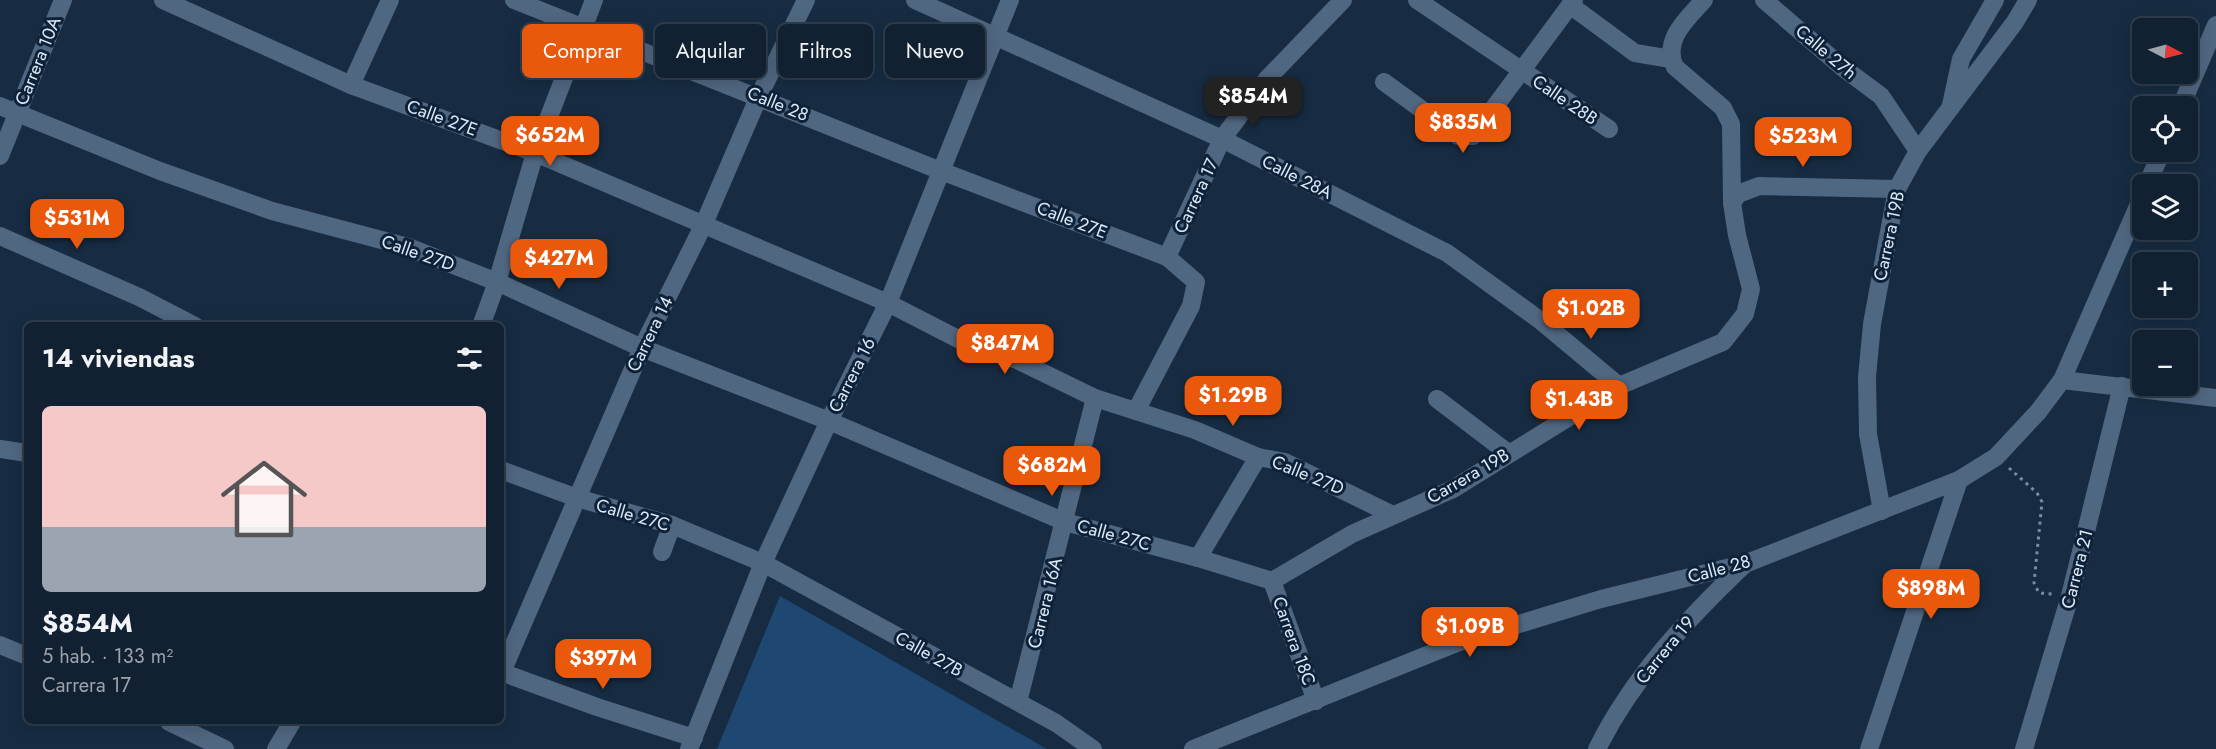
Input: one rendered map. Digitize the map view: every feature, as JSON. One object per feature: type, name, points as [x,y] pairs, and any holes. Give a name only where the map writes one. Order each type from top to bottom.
[{"type":"street","name":"Carrera 10A","points":[[0,156],[63,0]]},
{"type":"street","name":"Calle 27E","points":[[163,0],[351,85],[535,153],[888,303]]},
{"type":"street","points":[[351,85],[390,0]]},
{"type":"street","name":"Calle 28","points":[[514,0],[572,24]]},
{"type":"street","points":[[586,24],[594,0]]},
{"type":"street","name":"Carrera 14","points":[[504,667],[642,348],[703,226],[759,96],[806,0]]},
{"type":"street","name":"Calle 28A","points":[[915,0],[1222,139],[1447,253],[1541,321],[1619,386]]},
{"type":"street","name":"Carrera 16","points":[[691,744],[763,563],[828,421],[888,303],[1010,0]]},
{"type":"street","name":"Calle 28B","points":[[1417,0],[1609,129]]},
{"type":"street","points":[[1384,82],[1458,136],[1473,136],[1572,2],[1635,53],[1671,59],[1671,45],[1677,31],[1704,0]]},
{"type":"street","name":"Calle 27h","points":[[1764,0],[1889,104],[1918,151]]},
{"type":"street","points":[[1951,107],[1957,76],[1995,0]]},
{"type":"street","name":"Carrera 19B","points":[[1882,511],[1868,434],[1867,377],[1872,324],[1897,189],[1918,151],[2015,22],[2028,0]]},
{"type":"street","name":"Carrera 17","points":[[1167,257],[1222,139],[1267,79],[1338,2]]},
{"type":"street","points":[[2185,96],[2216,25]]},
{"type":"street","name":"Calle 28","points":[[643,52],[759,96],[941,171]]},
{"type":"street","name":"Carrera 19B","points":[[1272,581],[1321,551],[1393,515],[1453,489],[1619,386],[1723,342],[1745,314],[1751,289],[1737,235],[1732,203],[1731,124],[1723,108],[1675,67],[1671,59]]},
{"type":"street","points":[[483,322],[535,153],[565,78]]},
{"type":"street","name":"Calle 27D","points":[[0,106],[160,171],[272,211],[408,247],[497,282],[642,348],[828,421]]},
{"type":"street","name":"Calle 27E","points":[[941,171],[1167,257],[1196,282],[1191,306],[1136,411]]},
{"type":"street","points":[[1732,203],[1738,194],[1759,186],[1897,189]]},
{"type":"street","points":[[2132,220],[2062,380],[2216,398]]},
{"type":"street","points":[[0,236],[139,297],[187,322]]},
{"type":"street","name":"Calle 27D","points":[[888,303],[960,340],[1017,360],[1095,398],[1195,430],[1258,457],[1285,462],[1393,515]]},
{"type":"street","name":"Calle 28","points":[[1193,749],[1457,643],[1601,599],[1747,563],[1959,480],[1996,457],[2038,412],[2062,380]]},
{"type":"street","name":"Carrera 21","points":[[2024,749],[2070,596],[2122,386]]},
{"type":"street","name":"Carrera 16A","points":[[1018,702],[1095,398]]},
{"type":"street","points":[[1437,399],[1508,453]]},
{"type":"street","name":"Calle 27C","points":[[828,421],[1065,522],[1198,558],[1272,581]]},
{"type":"street","points":[[0,449],[24,453]]},
{"type":"street","points":[[1198,558],[1258,457]]},
{"type":"street","name":"Calle 27C","points":[[504,471],[576,498],[672,525],[763,563]]},
{"type":"street","points":[[1869,749],[1959,480]]},
{"type":"street","points":[[662,552],[672,525]]},
{"type":"street","name":"Calle 27B","points":[[763,563],[1056,723],[1093,749]]},
{"type":"street","name":"Carrera 19","points":[[1597,749],[1607,729],[1647,668],[1695,613],[1747,563]]},
{"type":"street","name":"Carrera 18C","points":[[1272,581],[1316,701]]},
{"type":"street","points":[[0,645],[24,655]]},
{"type":"street","points":[[504,673],[691,744]]},
{"type":"street","points":[[173,724],[225,749]]},
{"type":"street","points":[[276,749],[291,724]]},
{"type":"path","points":[[1996,457],[2037,493],[2042,502],[2034,583],[2039,593]]},
{"type":"shaded area","points":[[780,596],[1047,749],[717,749]]}]
